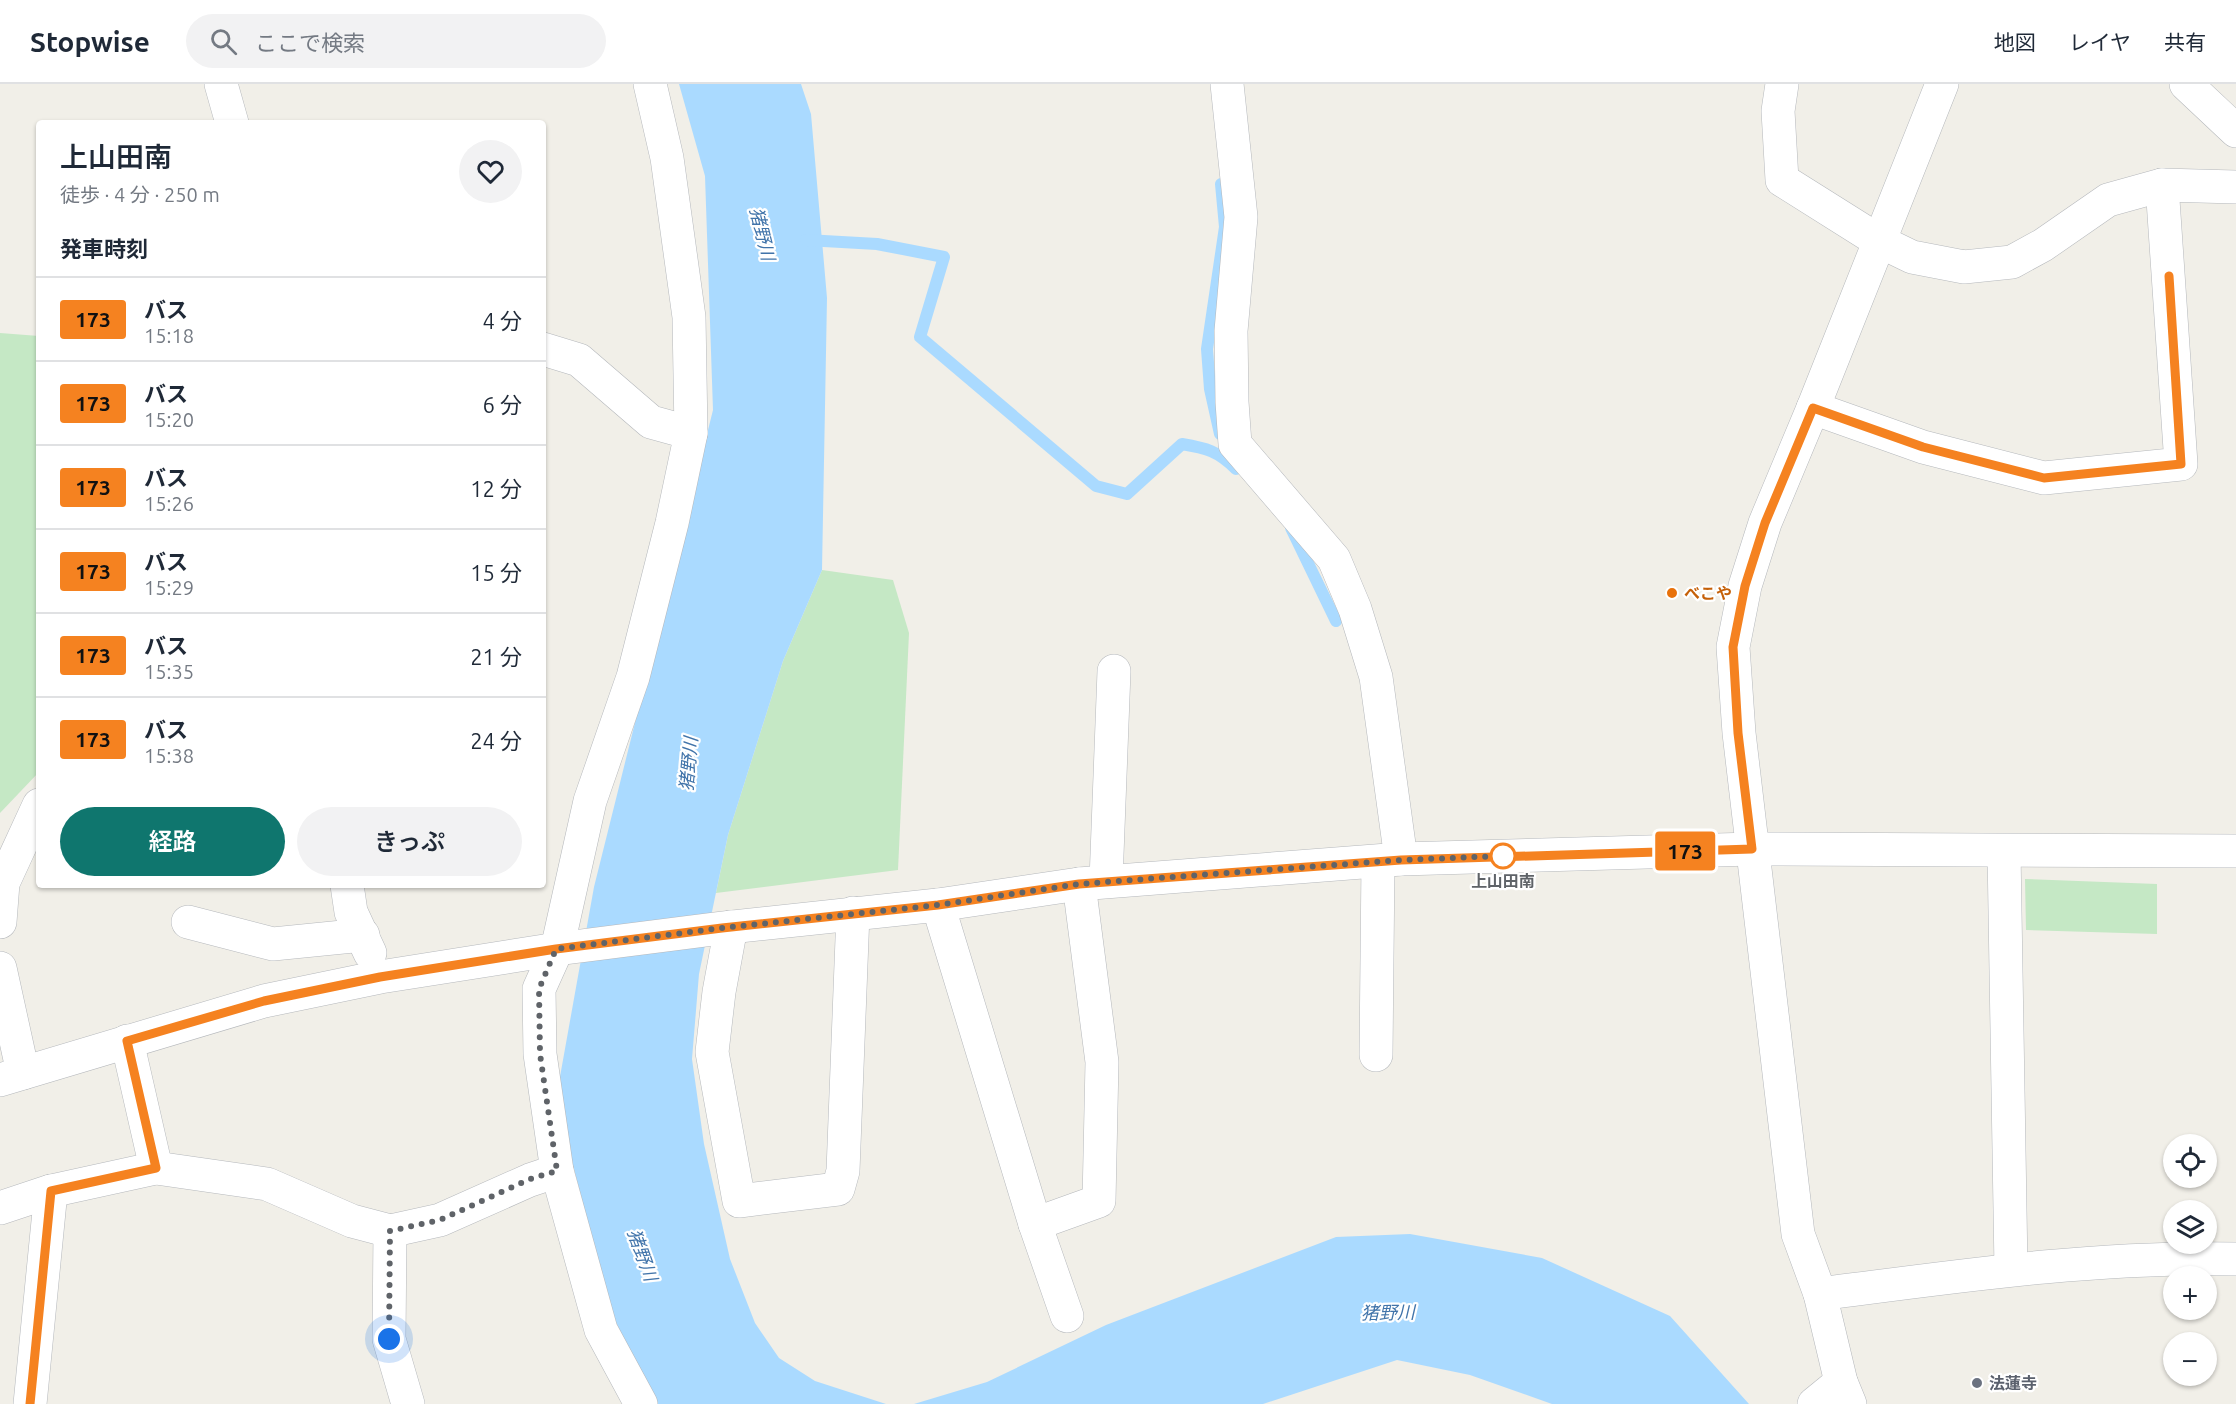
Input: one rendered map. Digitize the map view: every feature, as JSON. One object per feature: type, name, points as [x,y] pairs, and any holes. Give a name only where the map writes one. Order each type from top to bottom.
[{"type":"street","points":[[221,84],[231,120]]},
{"type":"street","points":[[641,1404],[601,1330],[557,1171],[540,1054],[539,989],[556,949],[590,801],[633,677],[672,523],[691,433],[689,317],[667,158],[650,84]]},
{"type":"street","points":[[1227,84],[1241,217],[1231,331],[1235,444],[1334,559],[1355,609],[1376,677],[1390,861],[1376,1055]]},
{"type":"street","points":[[1782,84],[1778,111],[1782,180],[1879,241],[1912,256],[1964,267],[2012,262],[2043,245],[2108,200],[2162,185],[2236,187]]},
{"type":"street","points":[[1814,1404],[1846,1393],[1820,1294],[1798,1234],[1738,733],[1733,647],[1745,586],[1765,523],[1942,84]]},
{"type":"street","points":[[2186,84],[2236,130]]},
{"type":"street","points":[[1813,408],[1923,447],[2044,478],[2181,464],[2162,185]]},
{"type":"street","points":[[546,350],[579,360],[651,422],[691,433]]},
{"type":"street","points":[[1035,1224],[1099,1201],[1102,1062],[1093,882],[1114,671]]},
{"type":"street","points":[[0,922],[3,883],[36,812]]},
{"type":"street","points":[[0,968],[12,1077],[264,1001],[380,977],[556,949],[938,905],[1093,882],[1390,861],[1752,849],[2236,851]]},
{"type":"street","points":[[2004,851],[2011,1269]]},
{"type":"street","points":[[347,888],[351,912],[380,977]]},
{"type":"street","points":[[938,905],[1035,1224],[1067,1316]]},
{"type":"street","points":[[726,928],[712,1052],[739,1201],[838,1189],[843,1171],[853,913]]},
{"type":"street","points":[[188,922],[273,944],[363,935]]},
{"type":"street","points":[[127,1041],[156,1168]]},
{"type":"street","points":[[0,1208],[51,1191],[156,1168],[267,1184],[352,1221],[390,1231],[440,1220],[530,1179],[557,1171]]},
{"type":"street","points":[[30,1404],[51,1191]]},
{"type":"street","points":[[390,1231],[389,1339],[408,1404]]},
{"type":"street","points":[[1820,1294],[2011,1269],[2195,1258],[2236,1259]]},
{"type":"green space","points":[[0,333],[36,336],[36,775],[0,813]]},
{"type":"green space","points":[[822,570],[893,580],[909,633],[898,870],[716,893],[728,835],[783,661]]},
{"type":"green space","points":[[2025,879],[2157,884],[2157,934],[2026,930]]},
{"type":"water","name":"猪野川","points":[[679,84],[801,84],[811,114],[827,298],[822,570],[783,661],[728,835],[699,974],[692,1059],[704,1144],[730,1259],[755,1323],[779,1358],[815,1381],[886,1404],[653,1404],[610,1309],[556,1099],[594,887],[713,410],[705,176]]},
{"type":"water","name":"猪野川","points":[[1410,1234],[1542,1258],[1670,1316],[1749,1404],[1552,1404],[1470,1375],[1397,1360],[1263,1404],[914,1404],[987,1382],[1106,1325],[1336,1237]]},
{"type":"waterway","points":[[1220,434],[1210,389],[1207,349],[1225,227],[1221,184]]},
{"type":"waterway","points":[[806,240],[877,244],[944,257],[920,337],[1096,486],[1127,494],[1182,444],[1211,451],[1236,469]]},
{"type":"waterway","points":[[1291,528],[1336,621]]},
{"type":"bus line","name":"173","points":[[30,1404],[51,1191],[156,1168],[127,1041],[264,1001],[380,977],[556,949],[722,928],[938,905],[1079,884],[1401,860],[1752,849],[1738,733],[1733,647],[1745,586],[1765,523],[1813,408],[1923,447],[2044,478],[2181,464],[2169,276]]},
{"type":"place","name":"べこや","points":[[1672,593]]},
{"type":"place","name":"上山田南","points":[[1503,856]]},
{"type":"place","name":"法蓮寺","points":[[1977,1383]]},
{"type":"route","points":[[389,1339],[390,1231],[440,1220],[530,1179],[557,1171],[540,1054],[539,989],[556,949],[722,928],[938,905],[1079,884],[1401,860],[1503,856]]}]
